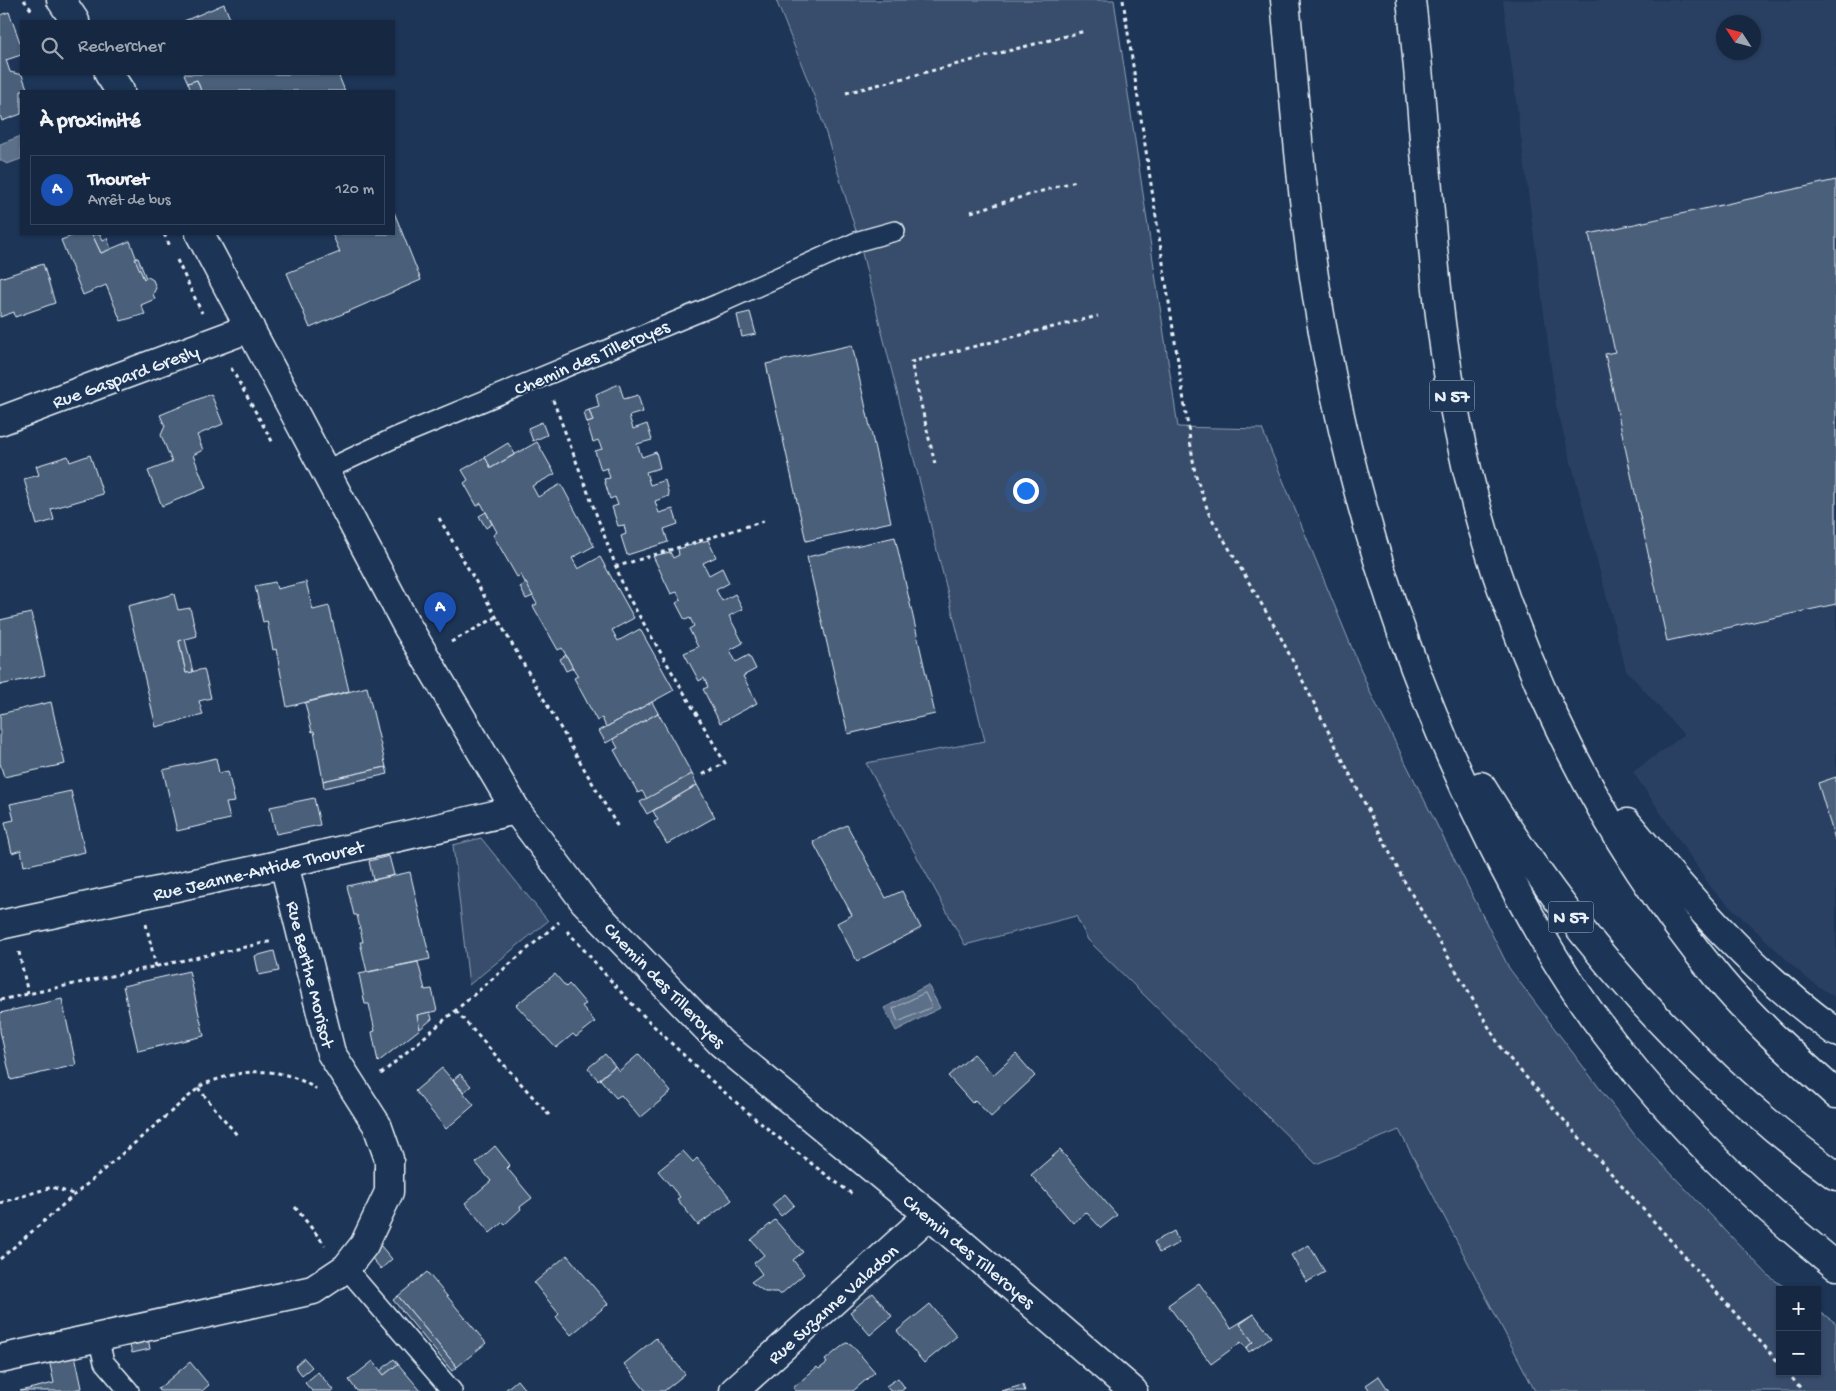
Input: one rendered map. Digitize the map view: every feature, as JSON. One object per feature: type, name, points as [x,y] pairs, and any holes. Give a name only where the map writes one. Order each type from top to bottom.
[{"type":"main road","points":[[61,0],[74,20]]},
{"type":"main road","name":"N 57","points":[[1285,0],[1307,220],[1325,347],[1354,476],[1390,595],[1423,676],[1449,728],[1509,832],[1548,887],[1625,982],[1670,1033],[1758,1114],[1836,1176]]},
{"type":"main road","name":"N 57","points":[[1411,0],[1438,301],[1457,424],[1488,544],[1505,597],[1553,713],[1583,771],[1638,868],[1671,918],[1720,981],[1775,1038],[1836,1094]]},
{"type":"main road","points":[[111,75],[119,90]]},
{"type":"main road","name":"Chemin des Tilleroyes","points":[[201,235],[407,626],[516,810],[584,901],[721,1043],[929,1215],[1133,1391]]},
{"type":"main road","name":"Rue Gaspard Gresly","points":[[0,421],[250,328]]},
{"type":"main road","points":[[1390,595],[1419,680],[1475,811],[1531,920],[1574,988],[1600,1026],[1677,1118],[1772,1213],[1836,1266]]},
{"type":"main road","points":[[1583,771],[1672,878],[1718,927],[1775,981],[1836,1032]]},
{"type":"main road","name":"Rue Jeanne-Antide Thouret","points":[[6,924],[284,864],[516,810]]},
{"type":"main road","name":"Rue Berthe Morisot","points":[[0,1360],[313,1290],[338,1259],[364,1245],[389,1192],[389,1159],[377,1125],[330,1053],[284,864]]},
{"type":"main road","name":"Rue Suzanne Valadon","points":[[734,1391],[929,1215]]},
{"type":"lane","name":"Chemin des Tilleroyes","points":[[324,471],[394,438],[718,304],[859,241],[896,231]]},
{"type":"lane","points":[[338,1259],[452,1391]]},
{"type":"lane","points":[[98,1338],[104,1362],[129,1391]]},
{"type":"path","points":[[1123,0],[1195,473],[1208,514],[1279,634],[1403,879],[1502,1050],[1776,1359]]},
{"type":"path","points":[[846,93],[1086,31]]},
{"type":"path","points":[[970,212],[1076,181]]},
{"type":"path","points":[[935,464],[912,362],[1098,316]]},
{"type":"path","points":[[544,376],[626,593],[726,763],[702,775]]},
{"type":"path","points":[[439,518],[495,618],[619,829]]},
{"type":"path","points":[[615,567],[764,521]]},
{"type":"path","points":[[447,644],[495,618]]},
{"type":"path","points":[[139,895],[156,967]]},
{"type":"path","points":[[357,1095],[559,922]]},
{"type":"path","points":[[6,924],[28,994]]},
{"type":"path","points":[[0,1000],[302,935]]},
{"type":"path","points":[[456,1011],[549,1115]]},
{"type":"path","points":[[0,1259],[198,1088],[225,1076],[250,1070],[274,1072],[309,1084],[317,1090]]},
{"type":"path","points":[[198,1088],[237,1134]]},
{"type":"path","points":[[0,1203],[52,1187],[74,1194]]},
{"type":"path","points":[[294,1207],[338,1259]]},
{"type":"path","points":[[1790,1376],[1803,1391]]},
{"type":"shaded area","points":[[776,0],[1114,0],[1178,427],[1262,429],[1370,692],[1509,968],[1637,1138],[1770,1277],[1783,1286],[1776,1286],[1776,1376],[1821,1376],[1821,1313],[1836,1323],[1836,1391],[1535,1391],[1399,1130],[1316,1164],[1088,940],[1076,916],[965,945],[866,763],[985,741],[859,241],[816,101]]},
{"type":"shaded area","points":[[1503,0],[1836,0],[1836,998],[1805,977],[1713,890],[1633,772],[1684,735],[1626,670],[1556,405]]},
{"type":"shaded area","points":[[481,838],[548,921],[469,985],[453,845]]},
{"type":"water","points":[[20,136],[20,159],[7,164],[0,160],[0,144]]},
{"type":"water","points":[[928,985],[940,1008],[896,1031],[884,1008]]},
{"type":"building","points":[[224,4],[231,20],[186,20]]},
{"type":"building","points":[[9,12],[20,42],[20,55],[6,60],[10,72],[22,75],[28,90],[20,90],[20,114],[2,121],[0,115],[0,15]]},
{"type":"building","points":[[184,75],[338,75],[345,90],[201,90],[197,80],[188,83]]},
{"type":"building","points":[[197,80],[201,90],[191,90],[188,83]]},
{"type":"building","points":[[1836,180],[1836,604],[1667,641],[1605,354],[1615,352],[1589,234]]},
{"type":"building","points":[[395,215],[421,280],[310,328],[287,273],[340,252],[332,235],[395,235]]},
{"type":"building","points":[[74,235],[92,235],[101,253],[130,241],[144,279],[148,277],[153,280],[156,288],[153,294],[155,299],[141,305],[145,314],[121,321],[106,285],[83,295],[61,240]]},
{"type":"building","points":[[92,235],[100,235],[103,240],[107,238],[111,249],[101,253]]},
{"type":"building","points":[[138,258],[146,278],[144,279],[135,259]]},
{"type":"building","points":[[43,264],[55,303],[15,317],[14,312],[0,317],[0,278]]},
{"type":"building","points":[[750,312],[756,334],[742,337],[737,315]]},
{"type":"building","points":[[852,345],[891,522],[806,541],[766,364]]},
{"type":"building","points":[[619,384],[624,399],[638,395],[643,412],[629,416],[633,429],[647,424],[652,440],[637,444],[642,457],[656,452],[660,468],[646,472],[650,485],[665,480],[669,496],[655,501],[659,513],[673,509],[678,524],[664,529],[668,542],[627,555],[621,536],[626,534],[624,525],[618,526],[612,507],[618,505],[615,497],[610,499],[604,479],[610,478],[607,468],[601,470],[595,451],[602,449],[598,440],[593,442],[587,423],[593,421],[589,410],[599,407],[596,394]]},
{"type":"building","points":[[211,394],[223,424],[197,435],[203,450],[193,455],[206,488],[162,506],[148,471],[172,462],[161,435],[165,426],[160,415]]},
{"type":"building","points":[[589,410],[593,421],[587,423],[584,412]]},
{"type":"building","points":[[542,422],[547,435],[533,441],[528,428]]},
{"type":"building","points":[[537,442],[555,474],[532,486],[538,497],[561,484],[594,546],[572,558],[578,569],[600,557],[634,618],[612,630],[618,641],[640,629],[674,690],[606,727],[602,718],[597,721],[574,678],[578,676],[562,648],[558,650],[533,606],[537,604],[521,575],[517,577],[493,535],[497,532],[481,503],[477,506],[464,483],[468,480],[462,470],[485,457],[491,468]]},
{"type":"building","points":[[508,443],[515,454],[491,468],[485,457]]},
{"type":"building","points":[[90,455],[103,494],[51,509],[54,520],[37,525],[24,479],[39,475],[36,466],[68,456],[70,462]]},
{"type":"building","points":[[486,512],[492,524],[486,528],[479,516]]},
{"type":"building","points":[[895,537],[935,714],[848,734],[807,557]]},
{"type":"building","points":[[708,540],[716,557],[703,563],[709,575],[722,568],[729,583],[716,590],[722,601],[735,594],[743,609],[729,616],[743,643],[730,650],[736,662],[749,655],[756,669],[743,676],[757,703],[720,723],[703,689],[708,687],[704,678],[699,681],[684,653],[698,647],[689,629],[694,626],[690,618],[685,620],[676,603],[681,600],[677,592],[671,594],[653,556],[670,552],[673,558],[679,555],[678,549]]},
{"type":"building","points":[[275,582],[277,589],[306,582],[313,610],[329,606],[349,691],[287,707],[276,649],[273,650],[267,621],[263,622],[255,586]]},
{"type":"building","points":[[526,583],[533,596],[526,599],[520,587]]},
{"type":"building","points":[[174,594],[178,610],[190,608],[197,636],[179,641],[186,673],[204,669],[211,698],[199,701],[203,715],[156,727],[128,606]]},
{"type":"building","points":[[31,613],[45,675],[0,685],[0,620]]},
{"type":"building","points":[[185,639],[193,672],[186,673],[179,641]]},
{"type":"building","points":[[566,655],[573,668],[566,671],[560,659]]},
{"type":"building","points":[[367,687],[386,767],[323,781],[314,731],[312,732],[305,703]]},
{"type":"building","points":[[51,702],[65,764],[4,777],[0,763],[0,714]]},
{"type":"building","points":[[652,702],[658,713],[606,743],[599,731]]},
{"type":"building","points":[[658,713],[692,774],[647,799],[642,791],[638,793],[614,750],[618,748],[613,739]]},
{"type":"building","points":[[216,758],[219,773],[228,771],[235,802],[226,803],[230,819],[177,831],[163,770]]},
{"type":"building","points":[[386,767],[388,774],[324,788],[323,781]]},
{"type":"building","points":[[692,774],[697,785],[647,814],[640,802]]},
{"type":"building","points":[[1836,777],[1836,843],[1818,783]]},
{"type":"building","points":[[697,785],[715,817],[667,844],[654,822],[658,820],[653,811]]},
{"type":"building","points":[[71,791],[85,852],[24,866],[21,850],[12,853],[5,822],[14,820],[10,804]]},
{"type":"building","points":[[314,798],[320,825],[276,834],[270,807]]},
{"type":"building","points":[[847,825],[886,898],[902,891],[921,928],[857,961],[837,923],[852,915],[813,842]]},
{"type":"building","points":[[389,856],[394,875],[373,880],[369,861]]},
{"type":"building","points":[[410,872],[430,959],[367,972],[360,942],[363,942],[357,915],[354,915],[347,886]]},
{"type":"building","points":[[274,951],[279,971],[259,975],[255,956]]},
{"type":"building","points":[[418,962],[425,990],[432,989],[437,1011],[417,1015],[420,1029],[378,1062],[372,1032],[375,1031],[369,1004],[365,1004],[359,974]]},
{"type":"building","points":[[189,971],[204,1036],[138,1051],[123,986]]},
{"type":"building","points":[[555,974],[566,987],[569,984],[586,1004],[582,1006],[595,1022],[576,1037],[573,1034],[556,1048],[516,1005]]},
{"type":"building","points":[[62,999],[76,1065],[11,1080],[0,1031],[0,1013]]},
{"type":"building","points":[[430,1012],[432,1019],[420,1029],[417,1015]]},
{"type":"building","points":[[605,1054],[615,1066],[598,1080],[588,1068]]},
{"type":"building","points":[[639,1054],[671,1092],[640,1118],[621,1095],[616,1098],[600,1079],[615,1066],[619,1071]]},
{"type":"building","points":[[974,1054],[993,1075],[1016,1054],[1035,1076],[991,1117],[975,1100],[972,1103],[948,1076]]},
{"type":"building","points":[[442,1068],[474,1105],[446,1129],[415,1091]]},
{"type":"building","points":[[460,1074],[471,1086],[464,1092],[453,1080]]},
{"type":"building","points":[[495,1146],[510,1165],[507,1168],[532,1198],[520,1207],[521,1209],[505,1224],[503,1222],[490,1233],[465,1203],[491,1181],[476,1163]]},
{"type":"building","points":[[1060,1150],[1117,1215],[1101,1228],[1086,1212],[1073,1223],[1031,1175]]},
{"type":"building","points":[[683,1151],[693,1162],[697,1158],[732,1200],[698,1225],[677,1199],[680,1197],[658,1171]]},
{"type":"building","points":[[785,1194],[794,1205],[781,1216],[772,1205]]},
{"type":"building","points":[[775,1220],[803,1252],[793,1260],[804,1274],[780,1295],[777,1292],[765,1292],[751,1282],[762,1274],[754,1263],[764,1255],[751,1240]]},
{"type":"building","points":[[1174,1231],[1179,1243],[1159,1253],[1154,1242]]},
{"type":"building","points":[[380,1245],[392,1259],[381,1269],[371,1257]]},
{"type":"building","points":[[1309,1245],[1325,1272],[1307,1282],[1291,1255]]},
{"type":"building","points":[[567,1255],[608,1304],[571,1335],[556,1317],[559,1314],[534,1283]]},
{"type":"building","points":[[427,1272],[486,1343],[457,1367],[398,1296]]},
{"type":"building","points":[[1199,1283],[1231,1328],[1254,1314],[1240,1324],[1253,1342],[1246,1348],[1241,1342],[1211,1364],[1168,1305]]},
{"type":"building","points":[[873,1293],[892,1316],[870,1335],[850,1312]]},
{"type":"building","points":[[398,1296],[457,1367],[452,1371],[393,1300]]},
{"type":"building","points":[[930,1304],[957,1336],[924,1363],[897,1331]]},
{"type":"building","points":[[1254,1314],[1271,1337],[1249,1352],[1246,1348],[1253,1342],[1240,1324]]},
{"type":"building","points":[[148,1338],[150,1349],[132,1353],[129,1342]]},
{"type":"building","points":[[656,1338],[685,1374],[664,1391],[646,1391],[624,1364]]},
{"type":"building","points":[[846,1343],[851,1344],[875,1372],[853,1391],[796,1391],[793,1388],[817,1367],[819,1369],[827,1363],[825,1360]]},
{"type":"building","points":[[75,1355],[82,1388],[69,1391],[20,1391],[54,1383],[49,1360]]},
{"type":"building","points":[[304,1358],[312,1367],[302,1375],[295,1366]]},
{"type":"building","points":[[394,1359],[398,1364],[384,1375],[380,1371]]},
{"type":"building","points":[[373,1361],[384,1375],[398,1364],[421,1391],[357,1391],[349,1380]]},
{"type":"building","points":[[190,1362],[209,1385],[202,1391],[159,1391],[158,1389]]},
{"type":"building","points":[[318,1372],[334,1391],[312,1391],[305,1383]]},
{"type":"building","points":[[1379,1376],[1389,1391],[1370,1391],[1366,1385]]},
{"type":"building","points":[[898,1378],[905,1388],[901,1391],[890,1391],[886,1386]]},
{"type":"building","points":[[517,1380],[526,1391],[504,1391]]},
{"type":"building","points":[[1023,1385],[1025,1391],[1001,1391]]},
{"type":"place","name":"Thouret","points":[[440,633]]}]
